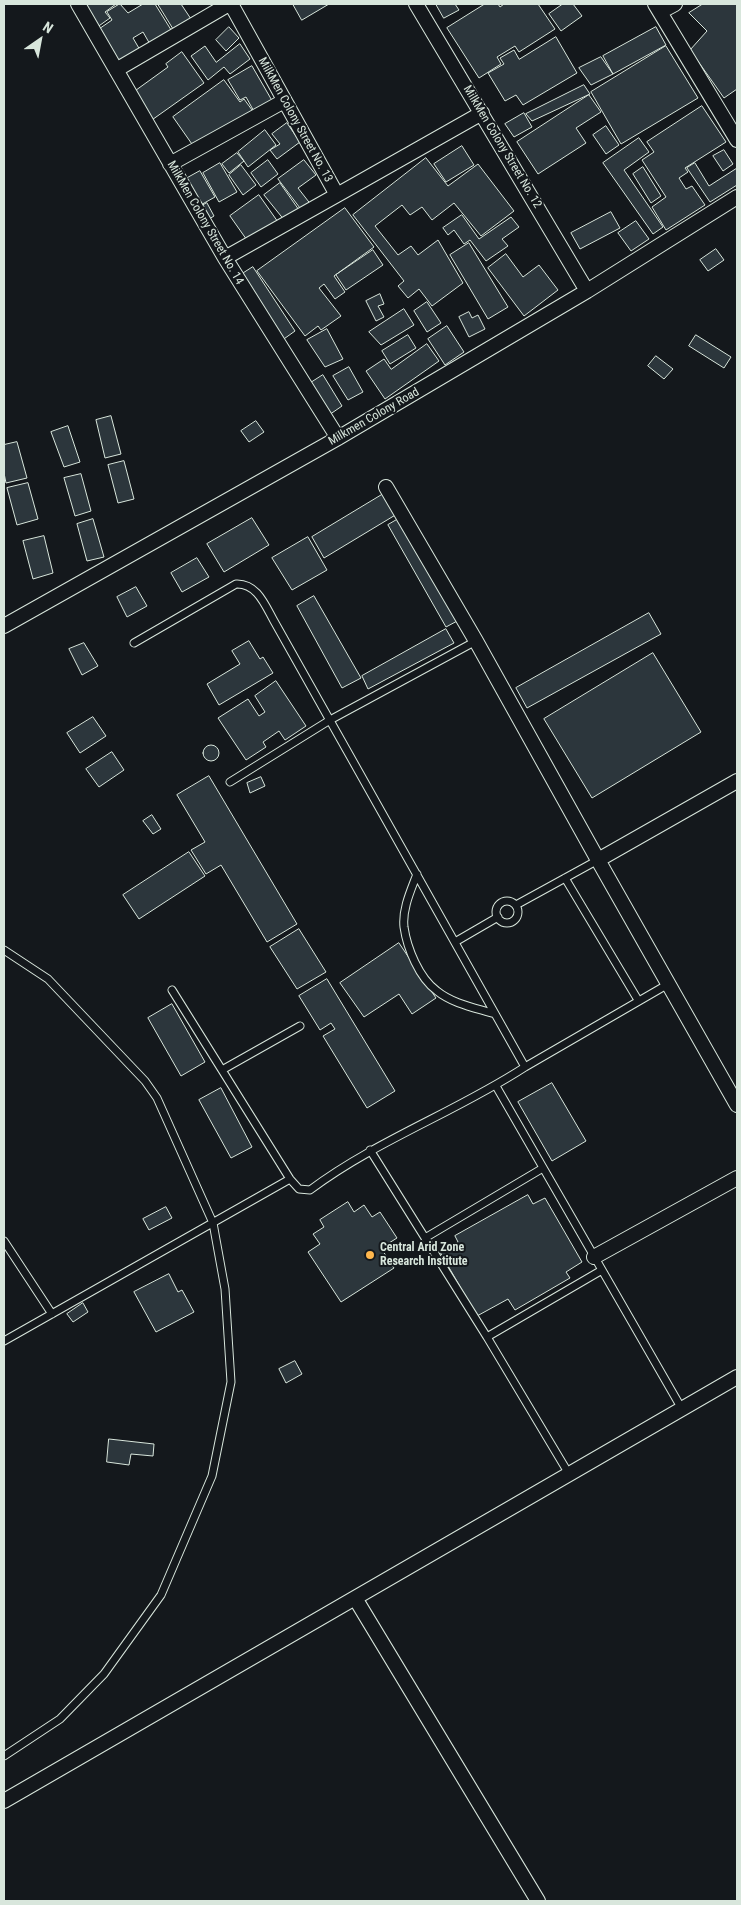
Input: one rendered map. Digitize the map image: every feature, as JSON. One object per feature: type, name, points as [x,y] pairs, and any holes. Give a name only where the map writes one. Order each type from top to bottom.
[{"type":"street","name":"MilkMen Colony Street No. 14","points":[[78,4],[225,258],[338,438]]},
{"type":"street","points":[[116,70],[230,4]]},
{"type":"street","name":"MilkMen Colony Street No. 13","points":[[230,4],[337,195],[482,113]]},
{"type":"street","name":"MilkMen Colony Street No. 12","points":[[416,4],[587,291]]},
{"type":"street","points":[[675,4],[658,8],[737,140]]},
{"type":"street","points":[[170,164],[284,101]]},
{"type":"street","points":[[225,258],[337,195]]},
{"type":"street","name":"Milkmen Colony Road","points":[[4,626],[338,438],[587,291],[737,197]]},
{"type":"street","points":[[386,487],[476,641],[737,1105]]},
{"type":"street","points":[[598,860],[737,781]]},
{"type":"street","points":[[594,1257],[737,1178]]},
{"type":"street","points":[[4,1801],[737,1377]]},
{"type":"street","points":[[355,1598],[538,1901]]},
{"type":"lane","points":[[134,643],[236,584],[246,584],[254,589],[330,720],[525,1067]]},
{"type":"lane","points":[[230,782],[330,720],[476,641]]},
{"type":"lane","points":[[516,905],[598,860]]},
{"type":"lane","points":[[417,874],[406,906],[404,926],[412,955],[429,984],[438,992],[458,1002],[495,1014]]},
{"type":"lane","points":[[565,878],[638,1000]]},
{"type":"lane","points":[[503,902],[510,902],[516,905],[518,914],[514,922],[505,923],[498,917],[498,907],[503,902]]},
{"type":"lane","points":[[455,942],[498,917]]},
{"type":"lane","points":[[4,950],[48,979],[145,1081],[157,1098],[213,1223],[225,1289],[231,1382],[212,1476],[161,1595],[104,1674],[60,1719],[4,1756]]},
{"type":"lane","points":[[172,990],[290,1179],[299,1189],[310,1190],[370,1150],[496,1086],[638,1000],[670,983]]},
{"type":"lane","points":[[222,1070],[300,1026]]},
{"type":"lane","points":[[496,1086],[682,1409]]},
{"type":"lane","points":[[370,1150],[487,1337],[569,1474]]},
{"type":"lane","points":[[425,1238],[543,1168]]},
{"type":"lane","points":[[4,1341],[290,1179]]},
{"type":"lane","points":[[4,1241],[52,1314]]},
{"type":"lane","points":[[487,1337],[602,1270]]},
{"type":"building","points":[[81,4],[116,4],[105,12],[110,18],[96,28]]},
{"type":"building","points":[[120,4],[128,13],[143,4],[155,4],[173,33],[151,46],[143,32],[133,38],[140,50],[118,65],[96,31],[112,20],[107,12]]},
{"type":"building","points":[[158,4],[181,4],[193,22],[176,33]]},
{"type":"building","points":[[293,4],[329,4],[302,20]]},
{"type":"building","points":[[436,4],[455,4],[459,10],[444,18]]},
{"type":"building","points":[[485,4],[498,4],[500,7],[504,4],[538,4],[555,29],[519,52],[515,46],[497,57],[501,64],[479,78],[447,28]]},
{"type":"building","points":[[563,4],[573,4],[582,16],[561,31],[549,14]]},
{"type":"building","points":[[703,4],[737,4],[737,89],[724,98],[690,50],[707,31],[689,13]]},
{"type":"building","points":[[229,27],[239,38],[226,51],[216,40]]},
{"type":"building","points":[[656,27],[666,45],[613,74],[603,56]]},
{"type":"building","points":[[556,37],[577,73],[523,105],[516,95],[505,101],[488,73],[504,64],[500,58],[514,50],[519,59]]},
{"type":"building","points":[[240,44],[250,59],[230,74],[224,67],[208,80],[191,56],[205,46],[216,62]]},
{"type":"building","points":[[666,46],[698,98],[621,144],[591,92]]},
{"type":"building","points":[[182,52],[204,83],[149,122],[132,93],[168,67],[166,64]]},
{"type":"building","points":[[601,57],[613,74],[591,85],[579,68]]},
{"type":"building","points":[[252,66],[274,104],[256,115],[246,97],[240,100],[228,80]]},
{"type":"building","points":[[224,80],[240,102],[244,99],[255,114],[194,147],[173,117]]},
{"type":"building","points":[[584,85],[590,94],[532,121],[526,114]]},
{"type":"building","points":[[589,95],[601,112],[576,128],[586,143],[538,174],[517,142]]},
{"type":"building","points":[[702,106],[726,142],[685,168],[688,172],[679,178],[686,189],[692,186],[705,205],[666,230],[652,207],[666,197],[642,160],[654,152],[647,142]]},
{"type":"building","points":[[524,113],[532,127],[514,137],[505,124]]},
{"type":"building","points":[[287,123],[300,142],[277,159],[270,150],[280,144],[272,134]]},
{"type":"building","points":[[606,126],[619,145],[606,154],[593,135]]},
{"type":"building","points":[[265,130],[276,145],[248,167],[238,152]]},
{"type":"building","points":[[639,138],[649,152],[624,170],[663,227],[653,234],[603,163]]},
{"type":"building","points":[[462,146],[474,165],[446,182],[434,164]]},
{"type":"building","points":[[724,150],[733,164],[723,171],[713,156]]},
{"type":"building","points":[[237,153],[244,161],[229,173],[222,164]]},
{"type":"building","points":[[426,158],[448,186],[478,164],[514,211],[481,236],[454,203],[432,220],[422,207],[410,215],[402,205],[375,226],[398,255],[411,246],[418,255],[438,240],[463,283],[432,306],[419,289],[408,298],[398,286],[404,281],[353,215]]},
{"type":"building","points":[[268,160],[278,174],[261,187],[251,173]]},
{"type":"building","points":[[304,160],[316,175],[298,188],[312,206],[303,212],[278,179]]},
{"type":"building","points":[[220,163],[237,192],[219,202],[203,173]]},
{"type":"building","points":[[695,163],[709,186],[737,168],[737,185],[710,202],[687,168]]},
{"type":"building","points":[[241,165],[256,185],[243,195],[229,175]]},
{"type":"building","points":[[643,167],[661,196],[651,203],[633,174]]},
{"type":"building","points":[[200,171],[215,197],[197,207],[182,181]]},
{"type":"building","points":[[280,183],[299,210],[285,221],[264,195]]},
{"type":"building","points":[[259,195],[278,222],[249,243],[230,216]]},
{"type":"building","points":[[207,203],[214,216],[206,221],[198,208]]},
{"type":"building","points":[[345,208],[374,247],[334,276],[345,292],[335,299],[324,284],[319,288],[341,316],[321,330],[318,326],[305,336],[257,271]]},
{"type":"building","points":[[611,212],[620,228],[580,249],[571,233]]},
{"type":"building","points":[[462,215],[479,239],[511,217],[519,227],[502,239],[508,246],[486,261],[470,240],[464,244],[454,230],[448,235],[443,228]]},
{"type":"building","points":[[636,221],[649,239],[631,251],[618,233]]},
{"type":"building","points":[[469,243],[508,307],[488,319],[450,255]]},
{"type":"building","points":[[716,249],[724,260],[708,271],[700,260]]},
{"type":"building","points":[[373,250],[383,265],[346,290],[336,275]]},
{"type":"building","points":[[506,254],[523,277],[539,265],[558,290],[524,316],[488,268]]},
{"type":"building","points":[[253,267],[295,331],[281,341],[239,276]]},
{"type":"building","points":[[380,294],[384,304],[378,306],[384,317],[376,321],[366,301]]},
{"type":"building","points":[[427,302],[441,323],[427,332],[414,311]]},
{"type":"building","points":[[404,309],[414,325],[381,345],[369,332]]},
{"type":"building","points":[[469,312],[472,318],[478,315],[485,329],[469,337],[459,317]]},
{"type":"building","points":[[447,326],[464,352],[445,365],[428,339]]},
{"type":"building","points":[[327,329],[343,359],[325,367],[307,340]]},
{"type":"building","points":[[408,335],[416,348],[390,364],[382,351]]},
{"type":"building","points":[[696,335],[731,357],[724,368],[689,346]]},
{"type":"building","points":[[427,344],[439,361],[385,399],[366,371],[384,359],[391,369]]},
{"type":"building","points":[[656,356],[673,369],[664,379],[648,366]]},
{"type":"building","points":[[349,367],[363,392],[348,400],[333,376]]},
{"type":"building","points":[[323,375],[342,406],[329,415],[309,384]]},
{"type":"building","points":[[111,416],[121,454],[105,458],[96,420]]},
{"type":"building","points":[[256,421],[264,432],[249,442],[241,431]]},
{"type":"building","points":[[68,426],[80,462],[64,467],[51,432]]},
{"type":"building","points":[[17,442],[27,478],[6,483],[4,445]]},
{"type":"building","points":[[124,461],[134,499],[118,503],[108,465]]},
{"type":"building","points":[[81,474],[91,511],[75,516],[64,478]]},
{"type":"building","points":[[28,483],[38,519],[17,525],[7,488]]},
{"type":"building","points":[[385,493],[397,514],[324,558],[312,537]]},
{"type":"building","points":[[252,518],[269,545],[224,572],[207,544]]},
{"type":"building","points":[[400,518],[459,620],[446,627],[388,525]]},
{"type":"building","points":[[93,519],[104,557],[87,561],[77,524]]},
{"type":"building","points":[[44,536],[53,573],[33,579],[23,541]]},
{"type":"building","points":[[308,537],[327,570],[292,590],[272,558]]},
{"type":"building","points":[[197,558],[209,577],[182,592],[171,573]]},
{"type":"building","points":[[136,587],[147,606],[127,617],[117,597]]},
{"type":"building","points":[[314,596],[361,678],[342,688],[297,606]]},
{"type":"building","points":[[649,613],[661,634],[527,708],[516,688]]},
{"type":"building","points":[[446,629],[454,643],[368,689],[362,676]]},
{"type":"building","points":[[249,641],[260,659],[263,657],[273,673],[219,705],[207,684],[240,664],[232,651]]},
{"type":"building","points":[[84,643],[98,666],[82,675],[69,649]]},
{"type":"building","points":[[653,653],[701,732],[592,798],[544,719]]},
{"type":"building","points":[[276,681],[306,726],[285,740],[279,731],[263,742],[266,747],[246,760],[218,718],[248,699],[259,716],[265,712],[255,696]]},
{"type":"building","points":[[93,717],[106,736],[80,753],[67,733]]},
{"type":"building","points":[[208,745],[214,745],[219,750],[217,759],[208,761],[203,756],[203,750]]},
{"type":"building","points":[[112,752],[124,770],[99,787],[86,769]]},
{"type":"building","points":[[209,776],[297,924],[267,942],[221,865],[206,874],[191,850],[205,842],[177,795]]},
{"type":"building","points":[[261,777],[265,786],[250,793],[247,783]]},
{"type":"building","points":[[152,815],[161,829],[153,834],[143,821]]},
{"type":"building","points":[[189,852],[205,876],[139,919],[123,895]]},
{"type":"building","points":[[299,929],[326,972],[297,989],[270,947]]},
{"type":"building","points":[[399,943],[436,998],[412,1014],[399,994],[364,1017],[340,983]]},
{"type":"building","points":[[327,979],[395,1091],[367,1108],[323,1036],[335,1029],[331,1023],[320,1030],[299,996]]},
{"type":"building","points":[[172,1004],[205,1062],[181,1076],[148,1018]]},
{"type":"building","points":[[552,1083],[586,1141],[552,1161],[518,1102]]},
{"type":"building","points":[[221,1088],[252,1147],[231,1158],[199,1100]]},
{"type":"building","points":[[528,1195],[533,1204],[545,1198],[582,1262],[566,1272],[570,1278],[515,1310],[508,1299],[477,1316],[440,1252],[458,1242],[455,1236]]},
{"type":"building","points":[[348,1202],[354,1212],[364,1205],[372,1217],[380,1212],[397,1238],[381,1248],[394,1268],[341,1302],[308,1252],[320,1244],[313,1234],[324,1227],[320,1220]]},
{"type":"building","points":[[166,1207],[172,1218],[149,1230],[143,1219]]},
{"type":"building","points":[[169,1274],[178,1292],[182,1290],[194,1312],[156,1332],[134,1292]]},
{"type":"building","points":[[83,1303],[88,1312],[73,1322],[67,1314]]},
{"type":"building","points":[[295,1361],[302,1374],[286,1383],[279,1369]]},
{"type":"building","points":[[109,1439],[154,1444],[153,1456],[131,1454],[129,1465],[107,1462]]},
{"type":"place","name":"Central Arid Zone Research Institute","points":[[370,1255]]}]
